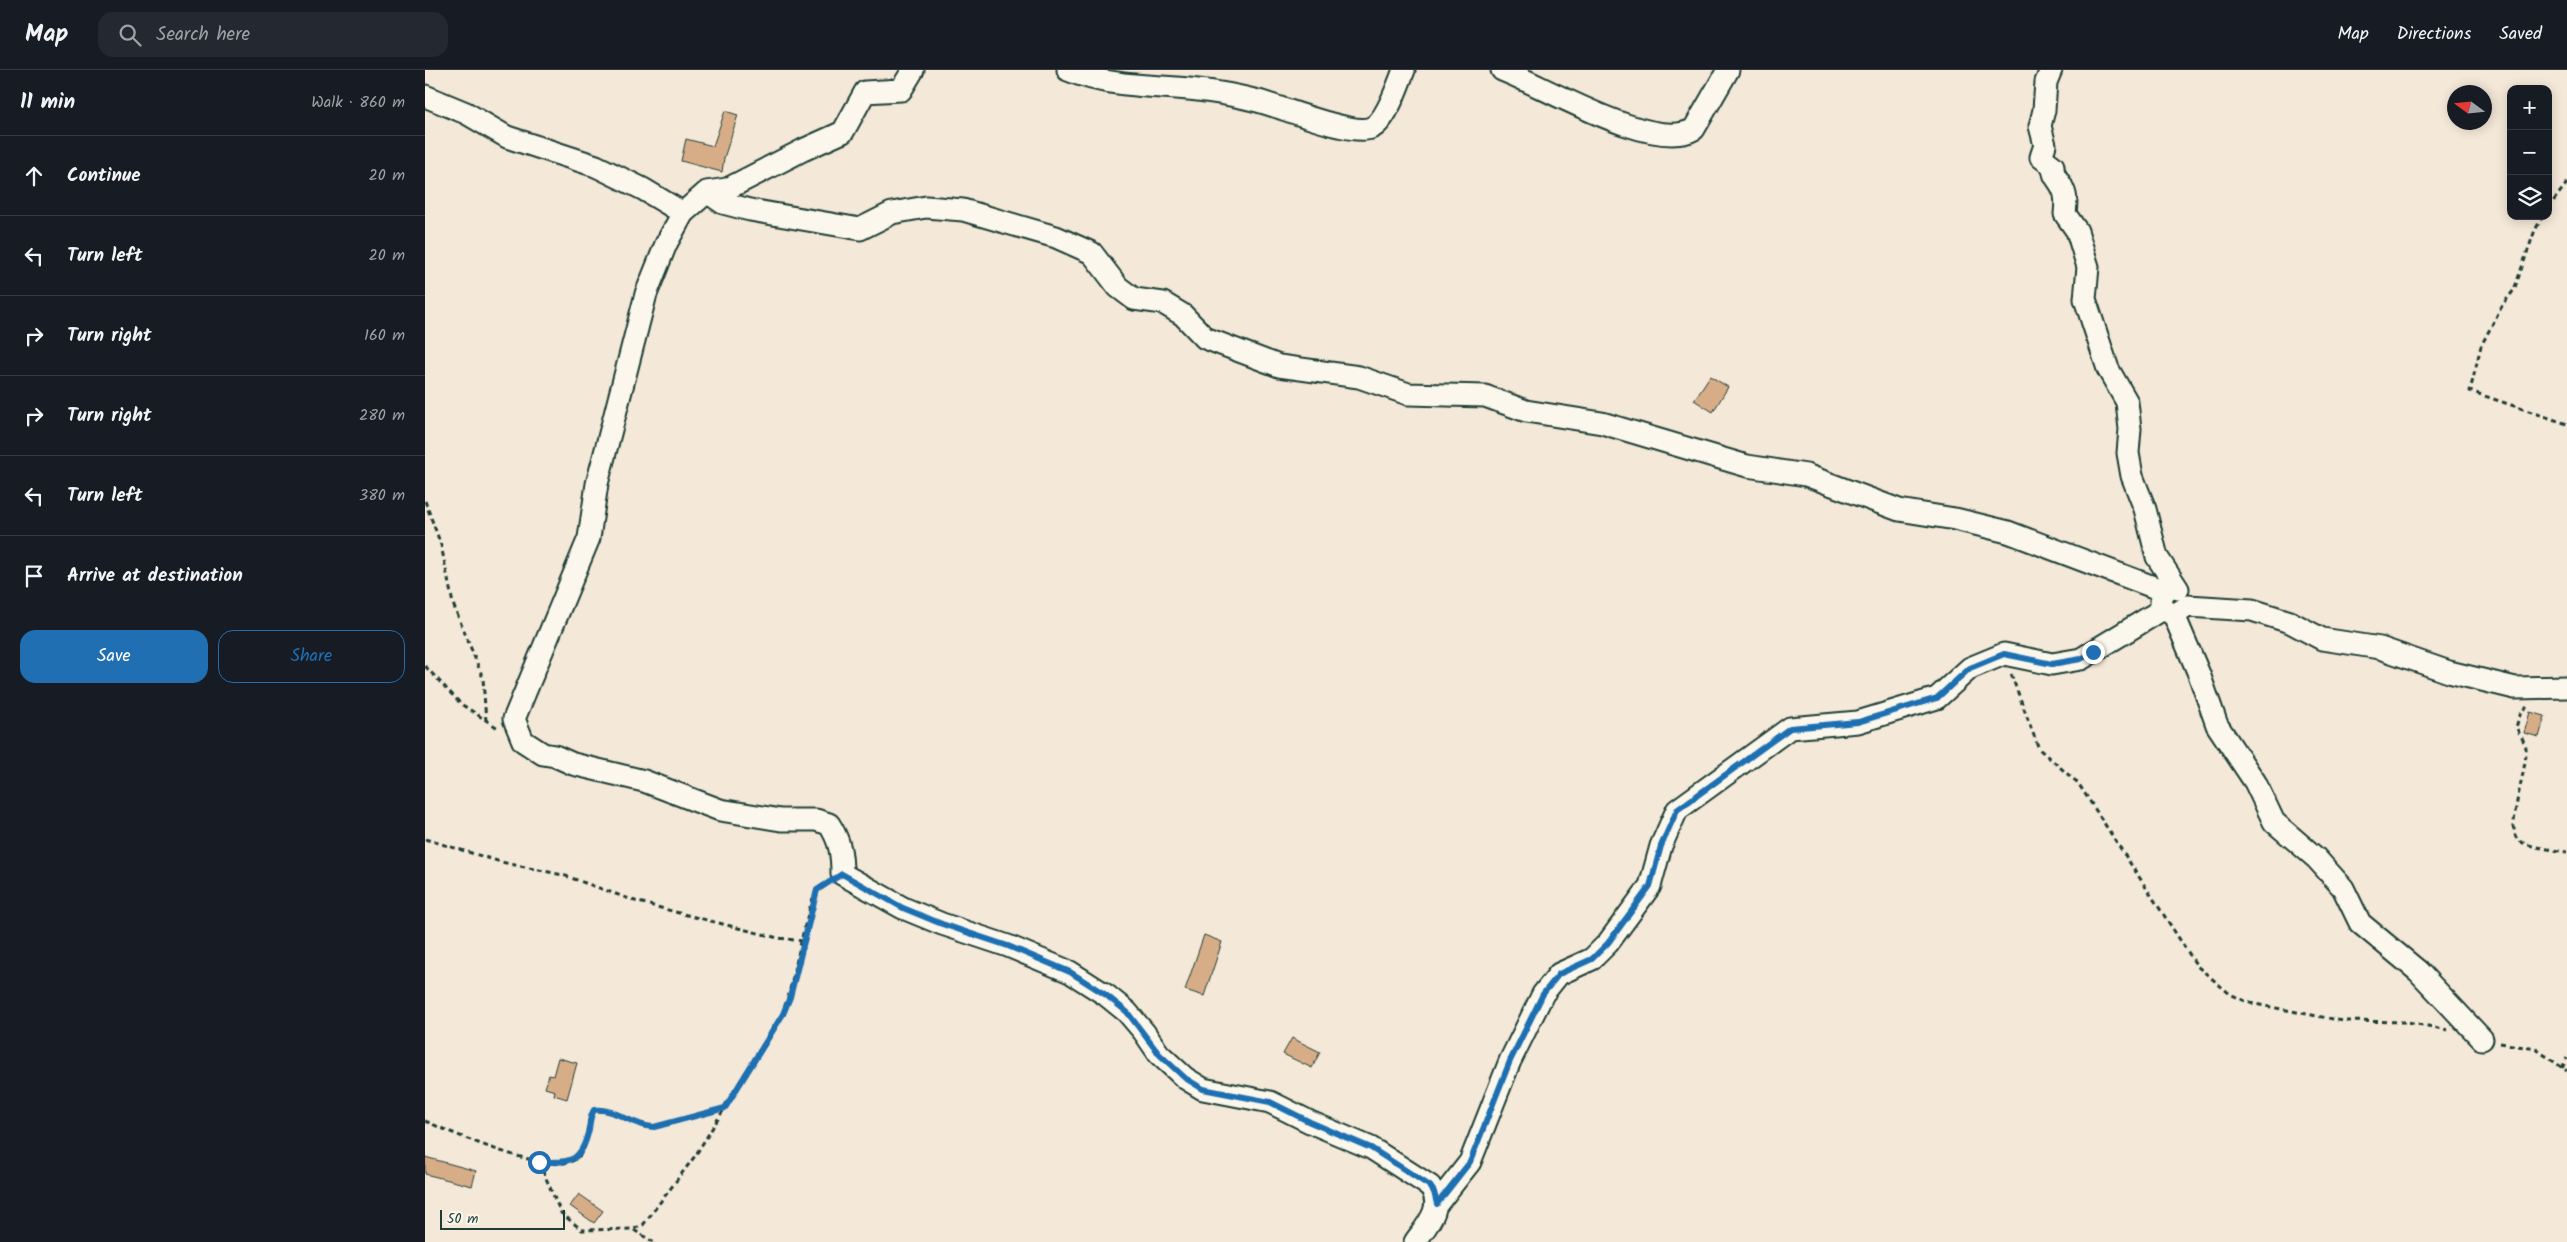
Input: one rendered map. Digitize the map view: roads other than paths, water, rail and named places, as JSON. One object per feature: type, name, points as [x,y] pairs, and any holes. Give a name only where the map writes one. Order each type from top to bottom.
[{"type":"street","points":[[913,70],[901,90],[865,92],[843,132],[727,189],[707,192],[683,213],[667,244],[646,294],[597,484],[589,538],[514,719],[523,741],[543,754],[555,756],[573,764],[644,781],[719,810],[781,820],[816,820],[829,824],[839,839],[842,854],[842,874],[903,908],[942,924],[1008,946],[1070,972],[1106,995],[1127,1012],[1159,1054],[1185,1078],[1203,1089],[1270,1102],[1317,1126],[1371,1148],[1430,1186],[1434,1192],[1437,1204]]},
{"type":"street","points":[[1068,70],[1092,78],[1138,87],[1198,90],[1227,94],[1280,107],[1357,131],[1371,128],[1379,122],[1404,70]]},
{"type":"street","points":[[1502,70],[1614,120],[1675,136],[1686,134],[1694,129],[1728,70]]},
{"type":"street","points":[[2051,70],[2046,82],[2044,110],[2040,126],[2045,145],[2041,157],[2053,166],[2053,175],[2063,187],[2067,200],[2065,214],[2077,232],[2088,267],[2085,299],[2108,369],[2127,402],[2130,430],[2128,454],[2132,476],[2145,509],[2157,557],[2217,725],[2255,782],[2274,822],[2316,858],[2343,888],[2360,923],[2418,971],[2482,1039]]},
{"type":"street","points":[[425,96],[466,113],[507,137],[596,166],[643,189],[683,213]]},
{"type":"street","points":[[707,192],[723,203],[750,210],[860,229],[892,213],[926,207],[963,210],[1056,237],[1092,253],[1118,287],[1134,299],[1163,303],[1183,315],[1205,338],[1279,366],[1359,377],[1408,394],[1485,396],[1526,410],[1602,423],[1747,466],[1806,475],[1899,510],[1955,519],[2008,532],[2173,602],[2252,610],[2290,622],[2322,639],[2379,648],[2449,672],[2515,688],[2567,687]]},
{"type":"street","points":[[1415,1242],[1433,1216],[1437,1204],[1470,1162],[1510,1061],[1543,994],[1559,974],[1592,959],[1608,943],[1645,893],[1650,886],[1671,819],[1677,810],[1790,728],[1858,722],[1937,698],[1970,668],[2004,654],[2052,664],[2081,659],[2173,602]]}]
